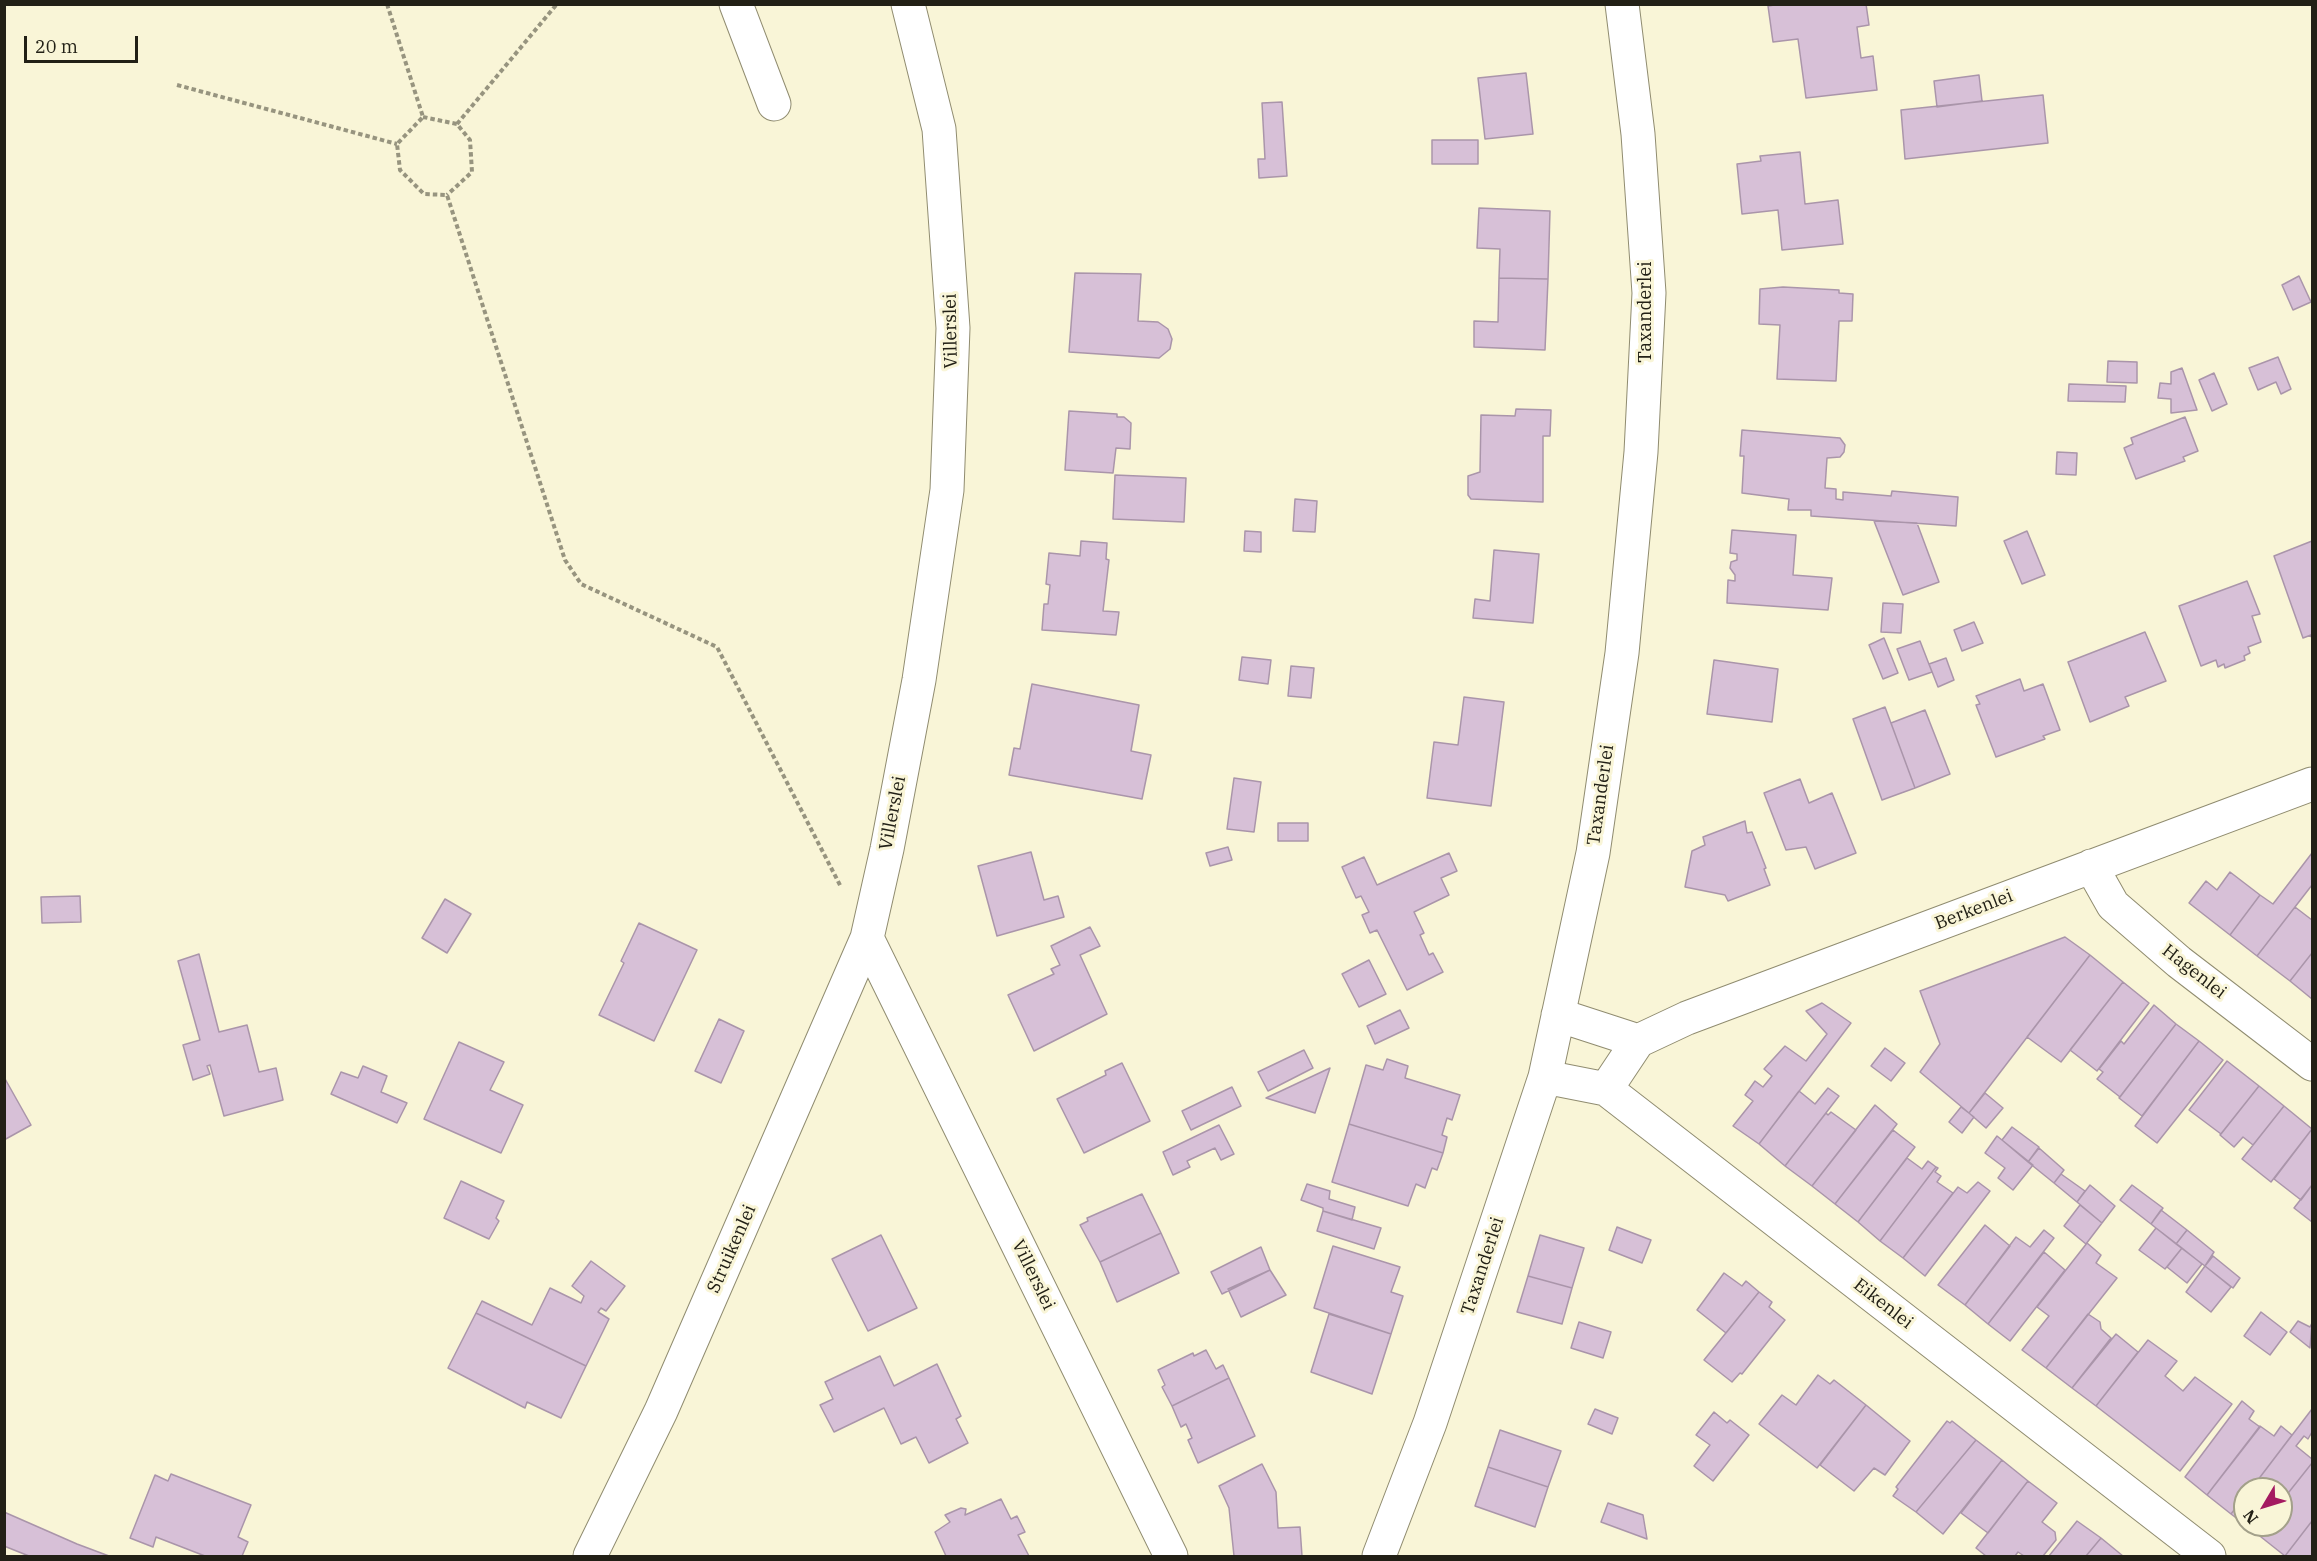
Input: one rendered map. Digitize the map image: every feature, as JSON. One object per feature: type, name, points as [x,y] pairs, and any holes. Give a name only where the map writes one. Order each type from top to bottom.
[{"type":"street","points":[[736,4],[774,104]]},
{"type":"street","name":"Villerslei","points":[[908,4],[939,129],[953,328],[947,490],[919,680],[867,938],[1171,1557]]},
{"type":"street","name":"Taxanderlei","points":[[1379,1557],[1430,1423],[1545,1077],[1593,853],[1622,653],[1641,452],[1649,293],[1638,134],[1622,4]]},
{"type":"street","name":"Berkenlei","points":[[1638,1041],[1687,1018],[2313,784]]},
{"type":"street","name":"Hagenlei","points":[[2091,866],[2113,905],[2179,962],[2313,1064]]},
{"type":"street","name":"Struikenlei","points":[[590,1557],[661,1411],[867,938]]},
{"type":"street","points":[[1558,1015],[1638,1041],[1606,1089]]},
{"type":"street","name":"Eikenlei","points":[[1545,1077],[1606,1089],[2209,1557]]},
{"type":"path","points":[[387,4],[423,117]]},
{"type":"path","points":[[457,124],[557,4]]},
{"type":"path","points":[[177,85],[397,144]]},
{"type":"path","points":[[397,144],[400,170],[424,194],[447,195],[472,172],[470,140],[457,124],[423,117]]},
{"type":"path","points":[[397,144],[423,117]]},
{"type":"path","points":[[447,195],[565,560],[581,584],[717,647],[867,938]]},
{"type":"building","points":[[1866,4],[1869,25],[1857,27],[1861,58],[1873,56],[1877,90],[1806,98],[1798,39],[1773,42],[1768,6]]},
{"type":"building","points":[[1526,73],[1533,134],[1485,139],[1478,78]]},
{"type":"building","points":[[1979,75],[1982,101],[1937,107],[1934,81]]},
{"type":"building","points":[[2043,95],[2048,143],[1905,159],[1901,110]]},
{"type":"building","points":[[1282,102],[1287,176],[1259,178],[1258,159],[1265,159],[1262,103]]},
{"type":"building","points":[[1432,140],[1478,140],[1478,164],[1432,164]]},
{"type":"building","points":[[1800,152],[1805,204],[1838,200],[1843,244],[1782,250],[1778,210],[1742,214],[1737,164],[1761,161],[1760,156]]},
{"type":"building","points":[[1479,208],[1550,211],[1548,279],[1499,278],[1500,249],[1477,248]]},
{"type":"building","points":[[1075,273],[1141,274],[1138,321],[1158,322],[1168,329],[1172,339],[1170,349],[1159,358],[1069,352]]},
{"type":"building","points":[[2299,276],[2311,302],[2293,310],[2282,285]]},
{"type":"building","points":[[1499,278],[1548,279],[1545,350],[1474,347],[1474,321],[1498,322]]},
{"type":"building","points":[[1783,287],[1839,290],[1839,293],[1853,294],[1852,321],[1839,321],[1836,381],[1777,379],[1780,325],[1759,324],[1760,289]]},
{"type":"building","points":[[2278,357],[2291,389],[2281,394],[2276,382],[2258,390],[2249,368]]},
{"type":"building","points":[[2108,361],[2137,362],[2137,383],[2107,382]]},
{"type":"building","points":[[2182,368],[2197,410],[2171,413],[2171,399],[2158,398],[2160,383],[2171,384],[2171,372]]},
{"type":"building","points":[[2214,373],[2227,404],[2212,411],[2199,380]]},
{"type":"building","points":[[2069,384],[2126,386],[2125,402],[2068,401]]},
{"type":"building","points":[[1516,409],[1551,410],[1550,436],[1543,436],[1543,502],[1471,499],[1468,495],[1468,476],[1480,472],[1481,415],[1515,416]]},
{"type":"building","points":[[1069,411],[1117,414],[1117,417],[1124,417],[1131,423],[1130,449],[1116,448],[1113,473],[1065,470]]},
{"type":"building","points":[[2185,417],[2198,451],[2183,457],[2185,461],[2136,479],[2124,448],[2133,444],[2131,438]]},
{"type":"building","points":[[1742,430],[1840,438],[1845,445],[1844,452],[1840,457],[1827,458],[1825,488],[1836,489],[1836,499],[1843,500],[1843,492],[1891,496],[1892,491],[1958,497],[1956,526],[1811,516],[1811,510],[1788,510],[1789,499],[1742,493],[1744,456],[1740,456]]},
{"type":"building","points":[[2057,452],[2077,453],[2076,475],[2056,474]]},
{"type":"building","points":[[1115,475],[1186,478],[1184,522],[1113,519]]},
{"type":"building","points":[[1295,499],[1317,501],[1315,532],[1293,531]]},
{"type":"building","points":[[1874,521],[1917,523],[1939,582],[1903,595]]},
{"type":"building","points":[[1732,530],[1796,535],[1793,575],[1832,578],[1828,610],[1727,603],[1728,580],[1735,581],[1735,575],[1730,568],[1731,562],[1737,560],[1737,554],[1730,553]]},
{"type":"building","points":[[1245,531],[1261,532],[1261,552],[1244,551]]},
{"type":"building","points":[[2027,531],[2045,575],[2022,584],[2004,541]]},
{"type":"building","points":[[1081,541],[1107,543],[1106,559],[1109,560],[1103,611],[1119,612],[1116,635],[1042,630],[1044,604],[1048,604],[1050,585],[1046,584],[1049,553],[1080,556]]},
{"type":"building","points":[[2312,541],[2312,639],[2311,635],[2303,638],[2274,556]]},
{"type":"building","points":[[1494,550],[1539,554],[1533,623],[1473,618],[1475,599],[1490,601]]},
{"type":"building","points":[[2247,581],[2260,614],[2252,616],[2261,642],[2248,647],[2250,653],[2244,656],[2245,660],[2225,668],[2224,664],[2218,667],[2216,660],[2201,666],[2179,606]]},
{"type":"building","points":[[1883,603],[1903,604],[1901,633],[1881,632]]},
{"type":"building","points":[[1974,622],[1983,643],[1962,651],[1954,630]]},
{"type":"building","points":[[2145,632],[2166,681],[2125,697],[2129,706],[2090,722],[2068,662]]},
{"type":"building","points":[[1884,638],[1898,673],[1883,679],[1869,645]]},
{"type":"building","points":[[1920,641],[1932,672],[1909,680],[1897,649]]},
{"type":"building","points":[[1242,657],[1271,660],[1268,684],[1239,680]]},
{"type":"building","points":[[1946,658],[1954,680],[1938,687],[1929,664]]},
{"type":"building","points":[[1714,660],[1778,669],[1772,722],[1707,714]]},
{"type":"building","points":[[1291,666],[1314,668],[1311,698],[1288,696]]},
{"type":"building","points":[[2020,679],[2024,691],[2043,684],[2060,730],[2043,736],[2045,739],[1996,757],[1976,705],[1980,704],[1976,696]]},
{"type":"building","points":[[1032,684],[1139,705],[1131,751],[1151,755],[1142,799],[1009,775],[1014,748],[1020,749]]},
{"type":"building","points":[[1464,697],[1504,702],[1491,806],[1427,798],[1434,742],[1458,745]]},
{"type":"building","points":[[1885,707],[1915,788],[1882,800],[1853,719]]},
{"type":"building","points":[[1925,710],[1950,774],[1915,788],[1891,723]]},
{"type":"building","points":[[1234,778],[1261,782],[1254,832],[1227,829]]},
{"type":"building","points":[[1800,779],[1809,803],[1832,793],[1856,853],[1815,869],[1806,847],[1786,850],[1764,793]]},
{"type":"building","points":[[1745,821],[1747,833],[1752,832],[1770,885],[1728,901],[1725,895],[1685,887],[1692,851],[1705,845],[1703,837]]},
{"type":"building","points":[[1278,823],[1308,823],[1308,841],[1278,841]]},
{"type":"building","points":[[1228,847],[1232,860],[1210,866],[1206,853]]},
{"type":"building","points":[[1031,852],[1044,900],[1058,896],[1064,917],[997,936],[978,866]]},
{"type":"building","points":[[1449,853],[1457,871],[1441,878],[1449,895],[1414,912],[1424,933],[1420,935],[1429,955],[1433,953],[1443,972],[1407,990],[1377,930],[1370,933],[1362,915],[1369,912],[1361,896],[1356,898],[1342,867],[1364,857],[1377,885]]},
{"type":"building","points":[[2312,853],[2312,885],[2257,956],[2230,935],[2260,895],[2273,904]]},
{"type":"building","points":[[2230,872],[2260,895],[2230,935],[2189,903],[2206,881],[2217,890]]},
{"type":"building","points":[[80,896],[81,922],[42,923],[41,897]]},
{"type":"building","points":[[445,899],[471,914],[447,953],[422,938]]},
{"type":"building","points":[[2295,907],[2312,920],[2312,953],[2290,981],[2257,956]]},
{"type":"building","points":[[639,923],[697,950],[654,1041],[599,1015],[624,963],[621,961]]},
{"type":"building","points":[[1090,927],[1100,946],[1080,955],[1107,1014],[1034,1051],[1008,995],[1054,974],[1051,969],[1060,965],[1051,946]]},
{"type":"building","points":[[2065,937],[2090,955],[1969,1113],[1920,1072],[1940,1044],[1920,991]]},
{"type":"building","points":[[2312,953],[2312,999],[2290,981]]},
{"type":"building","points":[[199,954],[219,1032],[247,1025],[259,1072],[276,1068],[283,1100],[224,1116],[210,1065],[207,1066],[210,1074],[193,1080],[183,1045],[200,1040],[178,961]]},
{"type":"building","points":[[2090,955],[2123,982],[2061,1062],[2027,1037]]},
{"type":"building","points":[[1369,960],[1386,994],[1359,1007],[1342,974]]},
{"type":"building","points":[[2123,982],[2149,1003],[2097,1071],[2070,1050]]},
{"type":"building","points":[[1822,1003],[1851,1023],[1759,1144],[1733,1126],[1753,1101],[1745,1095],[1755,1081],[1763,1087],[1772,1076],[1764,1069],[1785,1046],[1806,1061],[1827,1034],[1806,1011]]},
{"type":"building","points":[[2154,1005],[2176,1024],[2120,1097],[2097,1079],[2103,1072],[2099,1069],[2121,1041],[2124,1044]]},
{"type":"building","points":[[1400,1010],[1409,1028],[1375,1044],[1367,1026]]},
{"type":"building","points":[[719,1019],[744,1031],[721,1083],[695,1071]]},
{"type":"building","points":[[2176,1024],[2199,1041],[2142,1116],[2119,1098]]},
{"type":"building","points":[[2199,1041],[2223,1060],[2157,1143],[2135,1126]]},
{"type":"building","points":[[459,1042],[504,1062],[490,1090],[523,1105],[501,1153],[424,1119]]},
{"type":"building","points":[[1885,1048],[1905,1063],[1891,1081],[1871,1066]]},
{"type":"building","points":[[1304,1050],[1313,1068],[1268,1091],[1258,1072]]},
{"type":"building","points":[[1387,1059],[1408,1066],[1405,1078],[1460,1095],[1452,1120],[1447,1118],[1442,1135],[1447,1137],[1443,1153],[1349,1124],[1366,1065],[1383,1070]]},
{"type":"building","points":[[2227,1061],[2259,1086],[2221,1134],[2189,1110]]},
{"type":"building","points":[[1122,1063],[1150,1121],[1084,1153],[1057,1099],[1106,1075],[1105,1071]]},
{"type":"building","points":[[363,1066],[387,1076],[381,1092],[407,1103],[397,1123],[331,1094],[341,1072],[358,1078]]},
{"type":"building","points":[[1330,1068],[1315,1113],[1266,1098]]},
{"type":"building","points":[[4,1077],[31,1125],[4,1140]]},
{"type":"building","points":[[2259,1086],[2284,1106],[2253,1145],[2243,1137],[2234,1147],[2220,1135]]},
{"type":"building","points":[[1232,1087],[1241,1106],[1191,1130],[1182,1111]]},
{"type":"building","points":[[1828,1088],[1839,1096],[1785,1166],[1759,1144],[1799,1091],[1815,1104]]},
{"type":"building","points":[[1985,1093],[2003,1108],[1986,1128],[1969,1113]]},
{"type":"building","points":[[1875,1105],[1897,1124],[1835,1204],[1812,1186]]},
{"type":"building","points":[[2284,1106],[2312,1129],[2271,1182],[2242,1159]]},
{"type":"building","points":[[1961,1107],[1974,1117],[1962,1133],[1949,1122]]},
{"type":"building","points":[[1831,1112],[1856,1130],[1812,1186],[1785,1166],[1826,1113],[1828,1115]]},
{"type":"building","points":[[1349,1124],[1443,1153],[1437,1170],[1432,1168],[1425,1188],[1416,1184],[1408,1206],[1332,1182]]},
{"type":"building","points":[[1219,1125],[1234,1154],[1221,1160],[1215,1148],[1187,1161],[1190,1167],[1173,1175],[1163,1152]]},
{"type":"building","points":[[2012,1127],[2039,1147],[2028,1162],[2002,1140]]},
{"type":"building","points":[[2312,1129],[2312,1185],[2301,1200],[2274,1179]]},
{"type":"building","points":[[1893,1130],[1915,1147],[1858,1222],[1835,1204]]},
{"type":"building","points":[[1997,1136],[2033,1165],[2013,1190],[1998,1178],[2005,1168],[1985,1153]]},
{"type":"building","points":[[2039,1148],[2064,1170],[2054,1183],[2028,1162]]},
{"type":"building","points":[[1907,1158],[1922,1169],[1928,1161],[1936,1167],[1880,1241],[1858,1222]]},
{"type":"building","points":[[1936,1167],[1938,1168],[1935,1172],[1941,1176],[1937,1182],[1953,1193],[1903,1258],[1880,1241]]},
{"type":"building","points":[[2061,1174],[2085,1191],[2077,1202],[2054,1183]]},
{"type":"building","points":[[461,1181],[504,1201],[496,1218],[499,1221],[489,1239],[444,1218]]},
{"type":"building","points":[[1978,1182],[1990,1191],[1925,1276],[1903,1258],[1958,1187],[1967,1193]]},
{"type":"building","points":[[1307,1184],[1330,1191],[1329,1199],[1355,1207],[1352,1220],[1323,1211],[1323,1208],[1301,1200]]},
{"type":"building","points":[[2090,1185],[2115,1206],[2102,1223],[2077,1202]]},
{"type":"building","points":[[2132,1185],[2163,1208],[2151,1224],[2120,1200]]},
{"type":"building","points":[[2312,1185],[2312,1222],[2294,1208]]},
{"type":"building","points":[[1142,1194],[1161,1233],[1100,1262],[1080,1225],[1088,1221],[1087,1218]]},
{"type":"building","points":[[2080,1205],[2102,1223],[2086,1244],[2064,1226]]},
{"type":"building","points":[[2161,1210],[2187,1230],[2176,1244],[2151,1224]]},
{"type":"building","points":[[1323,1211],[1381,1228],[1374,1249],[1317,1231]]},
{"type":"building","points":[[1985,1225],[2010,1246],[1965,1305],[1938,1285]]},
{"type":"building","points":[[1617,1227],[1651,1240],[1642,1263],[1609,1250]]},
{"type":"building","points":[[2156,1228],[2182,1248],[2165,1269],[2139,1250]]},
{"type":"building","points":[[2044,1230],[2054,1238],[1988,1324],[1965,1305],[2016,1237],[2030,1247]]},
{"type":"building","points":[[2187,1230],[2214,1252],[2205,1266],[2176,1244]]},
{"type":"building","points":[[1161,1233],[1179,1273],[1117,1302],[1100,1262]]},
{"type":"building","points":[[881,1235],[917,1308],[868,1331],[832,1259]]},
{"type":"building","points":[[1540,1235],[1584,1248],[1572,1288],[1528,1276]]},
{"type":"building","points":[[2087,1243],[2101,1255],[2096,1263],[2117,1278],[2046,1368],[2022,1350],[2049,1316],[2037,1307]]},
{"type":"building","points":[[1333,1246],[1400,1267],[1391,1292],[1403,1296],[1391,1334],[1314,1308]]},
{"type":"building","points":[[1261,1247],[1270,1270],[1222,1294],[1211,1272]]},
{"type":"building","points":[[2182,1248],[2202,1264],[2187,1283],[2167,1267]]},
{"type":"building","points":[[2044,1252],[2065,1270],[2010,1341],[1988,1324]]},
{"type":"building","points":[[2213,1256],[2240,1278],[2233,1288],[2205,1266]]},
{"type":"building","points":[[591,1261],[625,1286],[606,1311],[601,1308],[598,1312],[609,1319],[586,1366],[476,1313],[482,1301],[532,1325],[550,1288],[581,1303],[584,1296],[572,1286]]},
{"type":"building","points":[[2205,1266],[2231,1287],[2211,1312],[2186,1292]]},
{"type":"building","points":[[1270,1270],[1286,1295],[1241,1317],[1228,1289]]},
{"type":"building","points":[[1724,1273],[1742,1286],[1746,1281],[1759,1292],[1726,1333],[1697,1310]]},
{"type":"building","points":[[1528,1276],[1572,1288],[1562,1324],[1517,1312]]},
{"type":"building","points":[[1759,1292],[1772,1302],[1769,1307],[1785,1320],[1742,1374],[1740,1373],[1732,1382],[1704,1360]]},
{"type":"building","points":[[2261,1312],[2287,1332],[2270,1355],[2244,1336]]},
{"type":"building","points":[[476,1313],[586,1366],[561,1418],[527,1402],[525,1408],[448,1368]]},
{"type":"building","points":[[1329,1314],[1391,1334],[1372,1394],[1311,1372]]},
{"type":"building","points":[[2088,1314],[2100,1322],[2101,1329],[2111,1338],[2072,1388],[2046,1368]]},
{"type":"building","points":[[2298,1321],[2310,1327],[2312,1323],[2310,1348],[2290,1332]]},
{"type":"building","points":[[1579,1322],[1611,1332],[1603,1358],[1571,1348]]},
{"type":"building","points":[[2116,1334],[2138,1352],[2096,1406],[2072,1388]]},
{"type":"building","points":[[2148,1340],[2177,1361],[2165,1376],[2183,1391],[2195,1377],[2232,1404],[2180,1471],[2096,1406]]},
{"type":"building","points":[[1206,1350],[1216,1369],[1223,1365],[1229,1378],[1172,1406],[1162,1387],[1165,1385],[1158,1370],[1193,1353],[1194,1356]]},
{"type":"building","points":[[880,1356],[894,1386],[937,1364],[961,1416],[956,1419],[968,1443],[929,1463],[916,1437],[901,1444],[884,1408],[834,1432],[820,1405],[833,1399],[825,1382]]},
{"type":"building","points":[[1818,1375],[1830,1384],[1834,1380],[1866,1405],[1817,1468],[1759,1424],[1782,1395],[1796,1405]]},
{"type":"building","points":[[1229,1378],[1255,1436],[1198,1463],[1188,1440],[1192,1438],[1186,1424],[1181,1427],[1172,1406]]},
{"type":"building","points":[[2242,1401],[2254,1411],[2249,1419],[2260,1427],[2207,1495],[2185,1477]]},
{"type":"building","points":[[1866,1405],[1910,1441],[1885,1475],[1874,1468],[1854,1491],[1820,1465]]},
{"type":"building","points":[[1595,1409],[1618,1418],[1612,1434],[1588,1424]]},
{"type":"building","points":[[2312,1409],[2312,1432],[2308,1439],[2304,1436],[2296,1446],[2312,1459],[2312,1463],[2293,1487],[2293,1477],[2260,1477]]},
{"type":"building","points":[[1714,1412],[1727,1423],[1730,1420],[1749,1435],[1713,1481],[1694,1466],[1710,1445],[1696,1435]]},
{"type":"building","points":[[1947,1421],[1950,1423],[1952,1421],[1976,1440],[1916,1512],[1893,1496],[1898,1489],[1896,1487]]},
{"type":"building","points":[[2260,1426],[2274,1436],[2281,1426],[2292,1435],[2260,1477],[2233,1477],[2233,1511],[2231,1514],[2207,1495]]},
{"type":"building","points":[[1500,1430],[1561,1451],[1548,1487],[1488,1467]]},
{"type":"building","points":[[1976,1440],[2002,1460],[1943,1534],[1916,1512]]},
{"type":"building","points":[[2002,1460],[2028,1481],[1988,1533],[1961,1513]]},
{"type":"building","points":[[2312,1463],[2312,1521],[2285,1556],[2261,1537],[2293,1537],[2293,1487]]},
{"type":"building","points":[[1262,1464],[1276,1492],[1278,1528],[1300,1527],[1302,1556],[1234,1556],[1229,1508],[1219,1486]]},
{"type":"building","points":[[1488,1467],[1548,1487],[1535,1527],[1475,1506]]},
{"type":"building","points":[[171,1474],[251,1505],[238,1537],[248,1542],[242,1556],[205,1556],[156,1537],[153,1547],[130,1538],[155,1475],[168,1481]]},
{"type":"building","points":[[2028,1481],[2057,1503],[2042,1522],[2055,1532],[2056,1540],[2043,1556],[2024,1556],[2018,1552],[2015,1556],[1986,1556],[1976,1548]]},
{"type":"building","points":[[1001,1499],[1011,1519],[1017,1516],[1025,1532],[1018,1535],[1029,1556],[946,1556],[935,1532],[950,1522],[945,1515],[961,1508],[966,1509],[965,1515]]},
{"type":"building","points":[[1608,1503],[1643,1515],[1647,1539],[1601,1522]]},
{"type":"building","points":[[4,1512],[109,1556],[29,1556],[4,1546]]},
{"type":"building","points":[[2077,1521],[2101,1538],[2086,1556],[2049,1556]]},
{"type":"building","points":[[2312,1521],[2312,1556],[2285,1556]]},
{"type":"building","points":[[2101,1538],[2123,1556],[2086,1556]]}]
